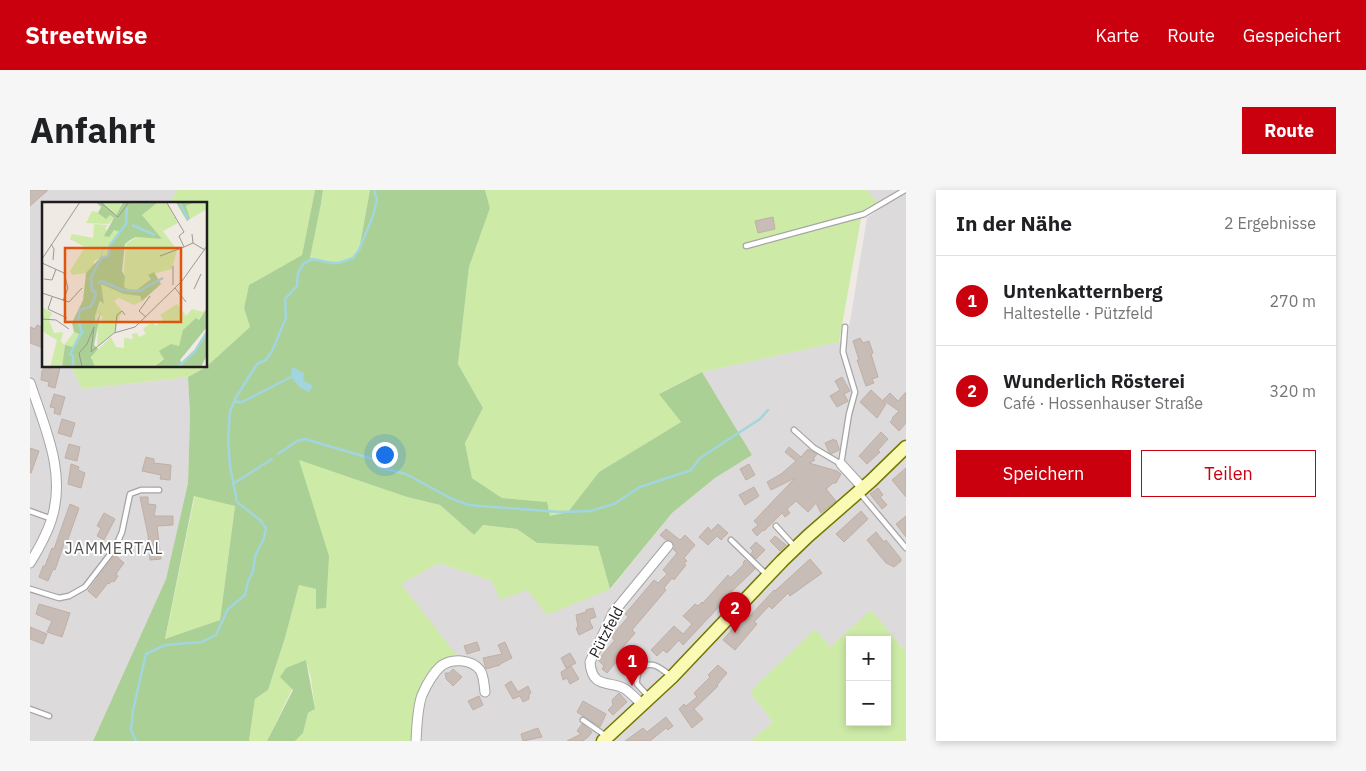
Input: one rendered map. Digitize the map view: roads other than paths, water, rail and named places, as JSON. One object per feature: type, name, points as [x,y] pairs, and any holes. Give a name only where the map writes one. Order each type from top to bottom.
[{"type":"street","points":[[30,383],[56,465],[57,491],[52,519],[30,563]]},
{"type":"street","points":[[605,739],[672,676],[796,548],[906,447]]},
{"type":"street","points":[[841,464],[861,490]]},
{"type":"street","name":"Pützfeld","points":[[646,702],[625,689],[605,684],[598,680],[590,667],[590,662],[613,613],[668,546]]},
{"type":"street","points":[[416,741],[422,695],[441,666],[454,661],[474,665],[482,674],[485,692]]},
{"type":"lane","points":[[746,246],[864,214],[905,190]]},
{"type":"lane","points":[[794,430],[814,448],[841,464],[850,407],[855,392],[843,352],[845,327]]},
{"type":"lane","points":[[30,589],[59,598],[69,596],[85,587],[115,548],[122,532],[130,494],[140,490],[159,490]]},
{"type":"lane","points":[[861,490],[906,548]]},
{"type":"lane","points":[[30,511],[52,519]]},
{"type":"lane","points":[[776,526],[796,548]]},
{"type":"lane","points":[[732,540],[768,576]]},
{"type":"lane","points":[[646,702],[638,684],[638,674],[641,669],[648,665],[653,665],[672,676]]},
{"type":"lane","points":[[30,708],[49,716]]},
{"type":"lane","points":[[583,720],[605,739]]},
{"type":"water","points":[[292,367],[304,373],[303,380],[313,386],[309,392],[299,387],[291,377]]},
{"type":"waterway","points":[[136,741],[131,730],[133,710],[146,654],[165,645],[202,642],[216,635],[228,609],[245,595],[253,571],[255,556],[264,538],[266,528],[260,520],[237,502],[230,466],[228,440],[230,412],[235,399],[257,364],[266,360],[272,351],[286,318],[285,299],[297,286],[298,273],[304,263],[313,259],[339,263],[353,258],[359,250],[373,216],[377,200],[374,190]]},
{"type":"waterway","points":[[234,402],[242,402],[291,377]]},
{"type":"waterway","points":[[278,454],[297,441],[305,439],[376,460],[378,467],[406,474],[450,498],[468,505],[560,512],[590,511],[614,504],[640,487],[691,470],[700,458],[760,419],[768,410]]},
{"type":"waterway","points":[[233,484],[272,459]]},
{"type":"place","name":"Wunderlich Rösterei","points":[[735,633]]},
{"type":"place","name":"Untenkatternberg","points":[[632,686]]},
{"type":"district","name":"JAMMERTAL","points":[[114,548]]}]
